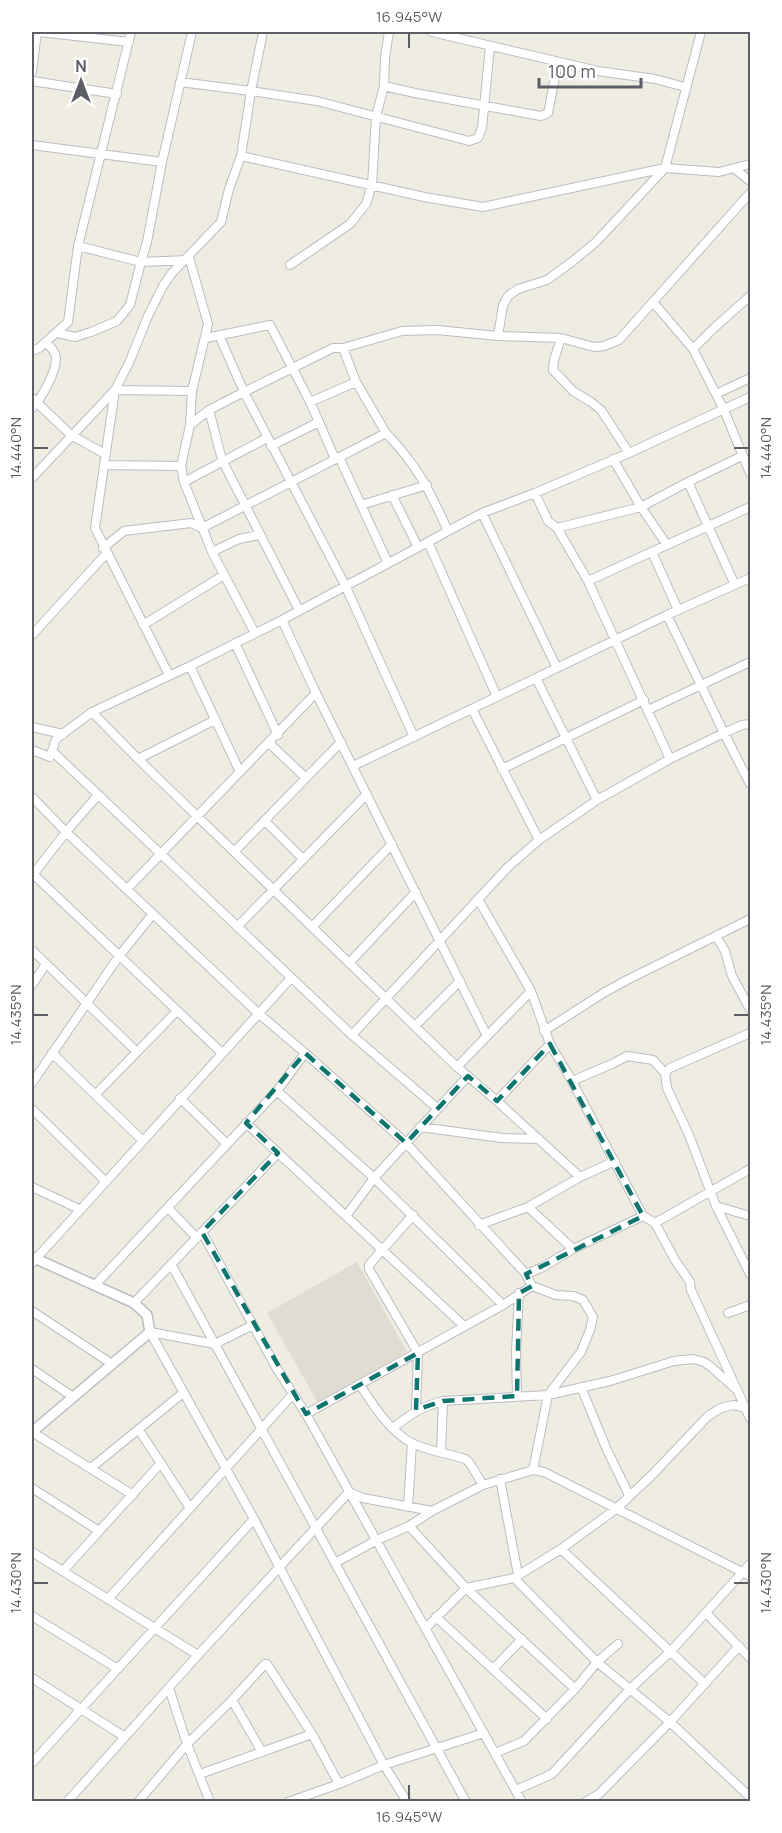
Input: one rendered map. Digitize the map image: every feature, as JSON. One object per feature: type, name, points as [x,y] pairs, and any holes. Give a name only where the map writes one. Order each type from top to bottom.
[{"type":"street","points":[[32,72],[38,32],[129,42]]},
{"type":"street","points":[[32,351],[68,322],[78,246],[131,32]]},
{"type":"street","points":[[57,333],[75,337],[91,332],[117,321],[130,305],[147,242],[162,162],[192,32]]},
{"type":"street","points":[[32,478],[115,390],[163,286],[172,273],[220,222],[241,156],[263,32]]},
{"type":"street","points":[[290,265],[350,224],[366,204],[372,185],[376,117],[384,86],[389,32]]},
{"type":"street","points":[[432,32],[598,71],[656,79],[685,87]]},
{"type":"street","points":[[498,336],[503,305],[508,296],[518,289],[547,280],[573,261],[596,242],[665,168],[701,32]]},
{"type":"street","points":[[180,82],[316,101],[469,141],[478,138],[482,129],[490,46]]},
{"type":"street","points":[[384,86],[541,116],[548,113],[558,62]]},
{"type":"street","points":[[32,81],[117,94]]},
{"type":"street","points":[[32,145],[162,162]]},
{"type":"street","points":[[241,156],[424,197],[483,207],[665,168],[719,172],[750,164]]},
{"type":"street","points":[[735,169],[750,181]]},
{"type":"street","points":[[190,425],[209,410],[333,348],[343,348],[402,331],[437,330],[498,336],[561,338],[594,346],[604,346],[619,340],[750,192]]},
{"type":"street","points":[[78,246],[141,262],[188,258]]},
{"type":"street","points":[[188,258],[208,324],[192,391],[190,425],[181,466],[184,482],[212,552],[255,633]]},
{"type":"street","points":[[693,349],[750,296]]},
{"type":"street","points":[[653,302],[693,349],[724,410],[750,473]]},
{"type":"street","points":[[206,338],[270,325],[388,562]]},
{"type":"street","points":[[219,335],[271,446],[345,585],[414,737]]},
{"type":"street","points":[[561,338],[553,370],[573,391],[601,410],[629,453]]},
{"type":"street","points":[[46,342],[55,353],[56,368],[33,403],[71,435],[105,454]]},
{"type":"street","points":[[343,348],[356,382],[386,433],[405,453],[427,485],[448,531]]},
{"type":"street","points":[[716,394],[750,378]]},
{"type":"street","points":[[310,402],[356,382]]},
{"type":"street","points":[[115,390],[192,391]]},
{"type":"street","points":[[115,390],[94,525],[95,533],[169,675]]},
{"type":"street","points":[[32,750],[50,757],[54,742],[92,712],[282,620],[482,513],[629,453],[750,397]]},
{"type":"street","points":[[209,410],[222,460],[299,610]]},
{"type":"street","points":[[271,446],[319,422]]},
{"type":"street","points":[[202,528],[386,433]]},
{"type":"street","points":[[184,482],[267,438]]},
{"type":"street","points":[[557,528],[641,507],[742,456]]},
{"type":"street","points":[[614,459],[641,507],[667,545]]},
{"type":"street","points":[[104,465],[181,466]]},
{"type":"street","points":[[688,482],[735,585]]},
{"type":"street","points":[[361,505],[427,485]]},
{"type":"street","points":[[535,493],[548,521],[557,528],[588,581],[669,759]]},
{"type":"street","points":[[392,495],[418,547]]},
{"type":"street","points":[[588,581],[750,507]]},
{"type":"street","points":[[482,513],[557,668]]},
{"type":"street","points":[[32,635],[124,531],[191,523],[202,528]]},
{"type":"street","points":[[212,552],[239,539],[259,535]]},
{"type":"street","points":[[428,542],[497,697]]},
{"type":"street","points":[[652,552],[678,610]]},
{"type":"street","points":[[143,625],[224,574]]},
{"type":"street","points":[[353,766],[616,639],[750,578]]},
{"type":"street","points":[[667,615],[750,784]]},
{"type":"street","points":[[282,620],[487,1036]]},
{"type":"street","points":[[235,643],[278,735]]},
{"type":"street","points":[[648,710],[750,662]]},
{"type":"street","points":[[190,666],[240,772]]},
{"type":"street","points":[[536,678],[597,800]]},
{"type":"street","points":[[127,890],[316,693]]},
{"type":"street","points":[[502,769],[644,700]]},
{"type":"street","points":[[472,709],[539,840]]},
{"type":"street","points":[[92,712],[197,817],[457,1067],[580,1177]]},
{"type":"street","points":[[138,759],[215,720]]},
{"type":"street","points":[[352,1035],[508,867],[539,840],[597,800],[669,759],[742,725],[750,724]]},
{"type":"street","points":[[32,727],[63,734]]},
{"type":"street","points":[[234,852],[341,742]]},
{"type":"street","points":[[269,743],[306,778]]},
{"type":"street","points":[[52,751],[352,1035],[437,1108]]},
{"type":"street","points":[[237,927],[367,794]]},
{"type":"street","points":[[98,795],[32,875],[222,1053]]},
{"type":"street","points":[[32,797],[66,832],[258,1013],[406,1143],[526,1274],[532,1286],[556,1295],[573,1296],[582,1300],[593,1317],[590,1330],[581,1352],[548,1395],[533,1470]]},
{"type":"street","points":[[265,821],[303,859]]},
{"type":"street","points":[[312,927],[392,844]]},
{"type":"street","points":[[349,963],[416,892]]},
{"type":"street","points":[[478,899],[531,991],[550,1044],[643,1216],[655,1223],[690,1282],[691,1290],[740,1392],[750,1418]]},
{"type":"street","points":[[32,1083],[119,956],[153,914]]},
{"type":"street","points":[[544,1030],[620,984],[750,920]]},
{"type":"street","points":[[716,936],[725,951],[732,976],[750,1009]]},
{"type":"street","points":[[32,950],[137,1052]]},
{"type":"street","points":[[32,985],[46,964]]},
{"type":"street","points":[[291,978],[33,1259],[134,1303],[147,1315],[150,1332],[307,1617],[384,1765],[407,1802]]},
{"type":"street","points":[[415,1026],[460,981]]},
{"type":"street","points":[[457,1067],[531,991]]},
{"type":"street","points":[[95,1095],[177,1011]]},
{"type":"street","points":[[665,1072],[669,1068],[750,1033]]},
{"type":"street","points":[[497,1101],[550,1044]]},
{"type":"street","points":[[52,1053],[142,1140]]},
{"type":"street","points":[[95,1286],[277,1091],[305,1053]]},
{"type":"street","points":[[572,1081],[614,1064],[627,1056],[653,1060],[665,1072],[667,1088],[689,1135],[710,1191],[750,1274]]},
{"type":"street","points":[[346,1216],[374,1178],[468,1077]]},
{"type":"street","points":[[277,1091],[374,1178],[503,1305]]},
{"type":"street","points":[[180,1098],[227,1144]]},
{"type":"street","points":[[32,1109],[105,1180]]},
{"type":"street","points":[[246,1123],[464,1326]]},
{"type":"street","points":[[420,1127],[539,1139]]},
{"type":"street","points":[[134,1303],[278,1153]]},
{"type":"street","points":[[479,1225],[528,1207],[580,1177],[615,1161]]},
{"type":"street","points":[[655,1223],[750,1169]]},
{"type":"street","points":[[32,1187],[79,1209]]},
{"type":"street","points":[[717,1206],[750,1216]]},
{"type":"street","points":[[528,1207],[573,1249]]},
{"type":"street","points":[[168,1208],[199,1235],[253,1325],[306,1414],[522,1802]]},
{"type":"street","points":[[413,1215],[370,1262],[369,1269],[418,1353],[416,1410]]},
{"type":"street","points":[[526,1274],[643,1216]]},
{"type":"street","points":[[171,1264],[465,1802]]},
{"type":"street","points":[[306,1414],[360,1386],[503,1305],[532,1286]]},
{"type":"street","points":[[517,1396],[516,1353],[519,1293]]},
{"type":"street","points":[[728,1313],[750,1305]]},
{"type":"street","points":[[32,1311],[112,1364]]},
{"type":"street","points":[[150,1332],[215,1344],[253,1325]]},
{"type":"street","points":[[133,1495],[32,1432],[150,1332]]},
{"type":"street","points":[[393,1428],[416,1410],[429,1404],[443,1401],[548,1395],[610,1381],[674,1361],[693,1359],[710,1366],[740,1392]]},
{"type":"street","points":[[32,1369],[73,1397]]},
{"type":"street","points":[[360,1386],[393,1428],[412,1443],[460,1457],[469,1462],[483,1485]]},
{"type":"street","points":[[581,1387],[630,1495]]},
{"type":"street","points":[[92,1468],[183,1393]]},
{"type":"street","points":[[108,1599],[292,1394]]},
{"type":"street","points":[[441,1452],[443,1401]]},
{"type":"street","points":[[426,1628],[466,1588],[516,1576],[561,1549],[616,1509],[708,1416],[721,1408],[733,1405],[747,1408]]},
{"type":"street","points":[[139,1430],[189,1508]]},
{"type":"street","points":[[408,1507],[412,1443]]},
{"type":"street","points":[[63,1571],[161,1463]]},
{"type":"street","points":[[335,1563],[483,1485],[533,1470],[544,1472],[747,1574]]},
{"type":"street","points":[[500,1479],[516,1576],[597,1662],[670,1722],[750,1797]]},
{"type":"street","points":[[32,1488],[99,1531]]},
{"type":"street","points":[[349,1492],[363,1498],[432,1511]]},
{"type":"street","points":[[69,1800],[198,1655],[349,1492]]},
{"type":"street","points":[[32,1763],[254,1519]]},
{"type":"street","points":[[409,1526],[466,1588],[575,1689]]},
{"type":"street","points":[[561,1549],[705,1684]]},
{"type":"street","points":[[32,1552],[198,1655]]},
{"type":"street","points":[[516,1790],[552,1774],[630,1689],[747,1574],[750,1564]]},
{"type":"street","points":[[706,1614],[750,1658]]},
{"type":"street","points":[[32,1616],[118,1668]]},
{"type":"street","points":[[436,1617],[547,1719]]},
{"type":"street","points":[[493,1669],[522,1639]]},
{"type":"street","points":[[495,1753],[524,1741],[575,1689],[597,1662],[618,1644]]},
{"type":"street","points":[[585,1802],[599,1794],[670,1722],[739,1646]]},
{"type":"street","points":[[138,1802],[187,1744],[232,1700],[262,1665],[267,1664],[312,1734],[339,1784]]},
{"type":"street","points":[[34,1683],[125,1737]]},
{"type":"street","points":[[169,1688],[209,1801]]},
{"type":"street","points":[[232,1700],[262,1752]]},
{"type":"street","points":[[288,1802],[384,1765],[484,1733]]},
{"type":"street","points":[[200,1774],[312,1734]]},
{"type":"highlighted area","points":[[550,1044],[643,1216],[526,1274],[532,1286],[519,1293],[517,1396],[443,1401],[416,1410],[418,1353],[306,1414],[202,1232],[278,1153],[246,1123],[305,1053],[406,1143],[468,1076],[497,1101]]},
{"type":"shaded area","points":[[357,1262],[407,1352],[318,1403],[267,1313]]}]
